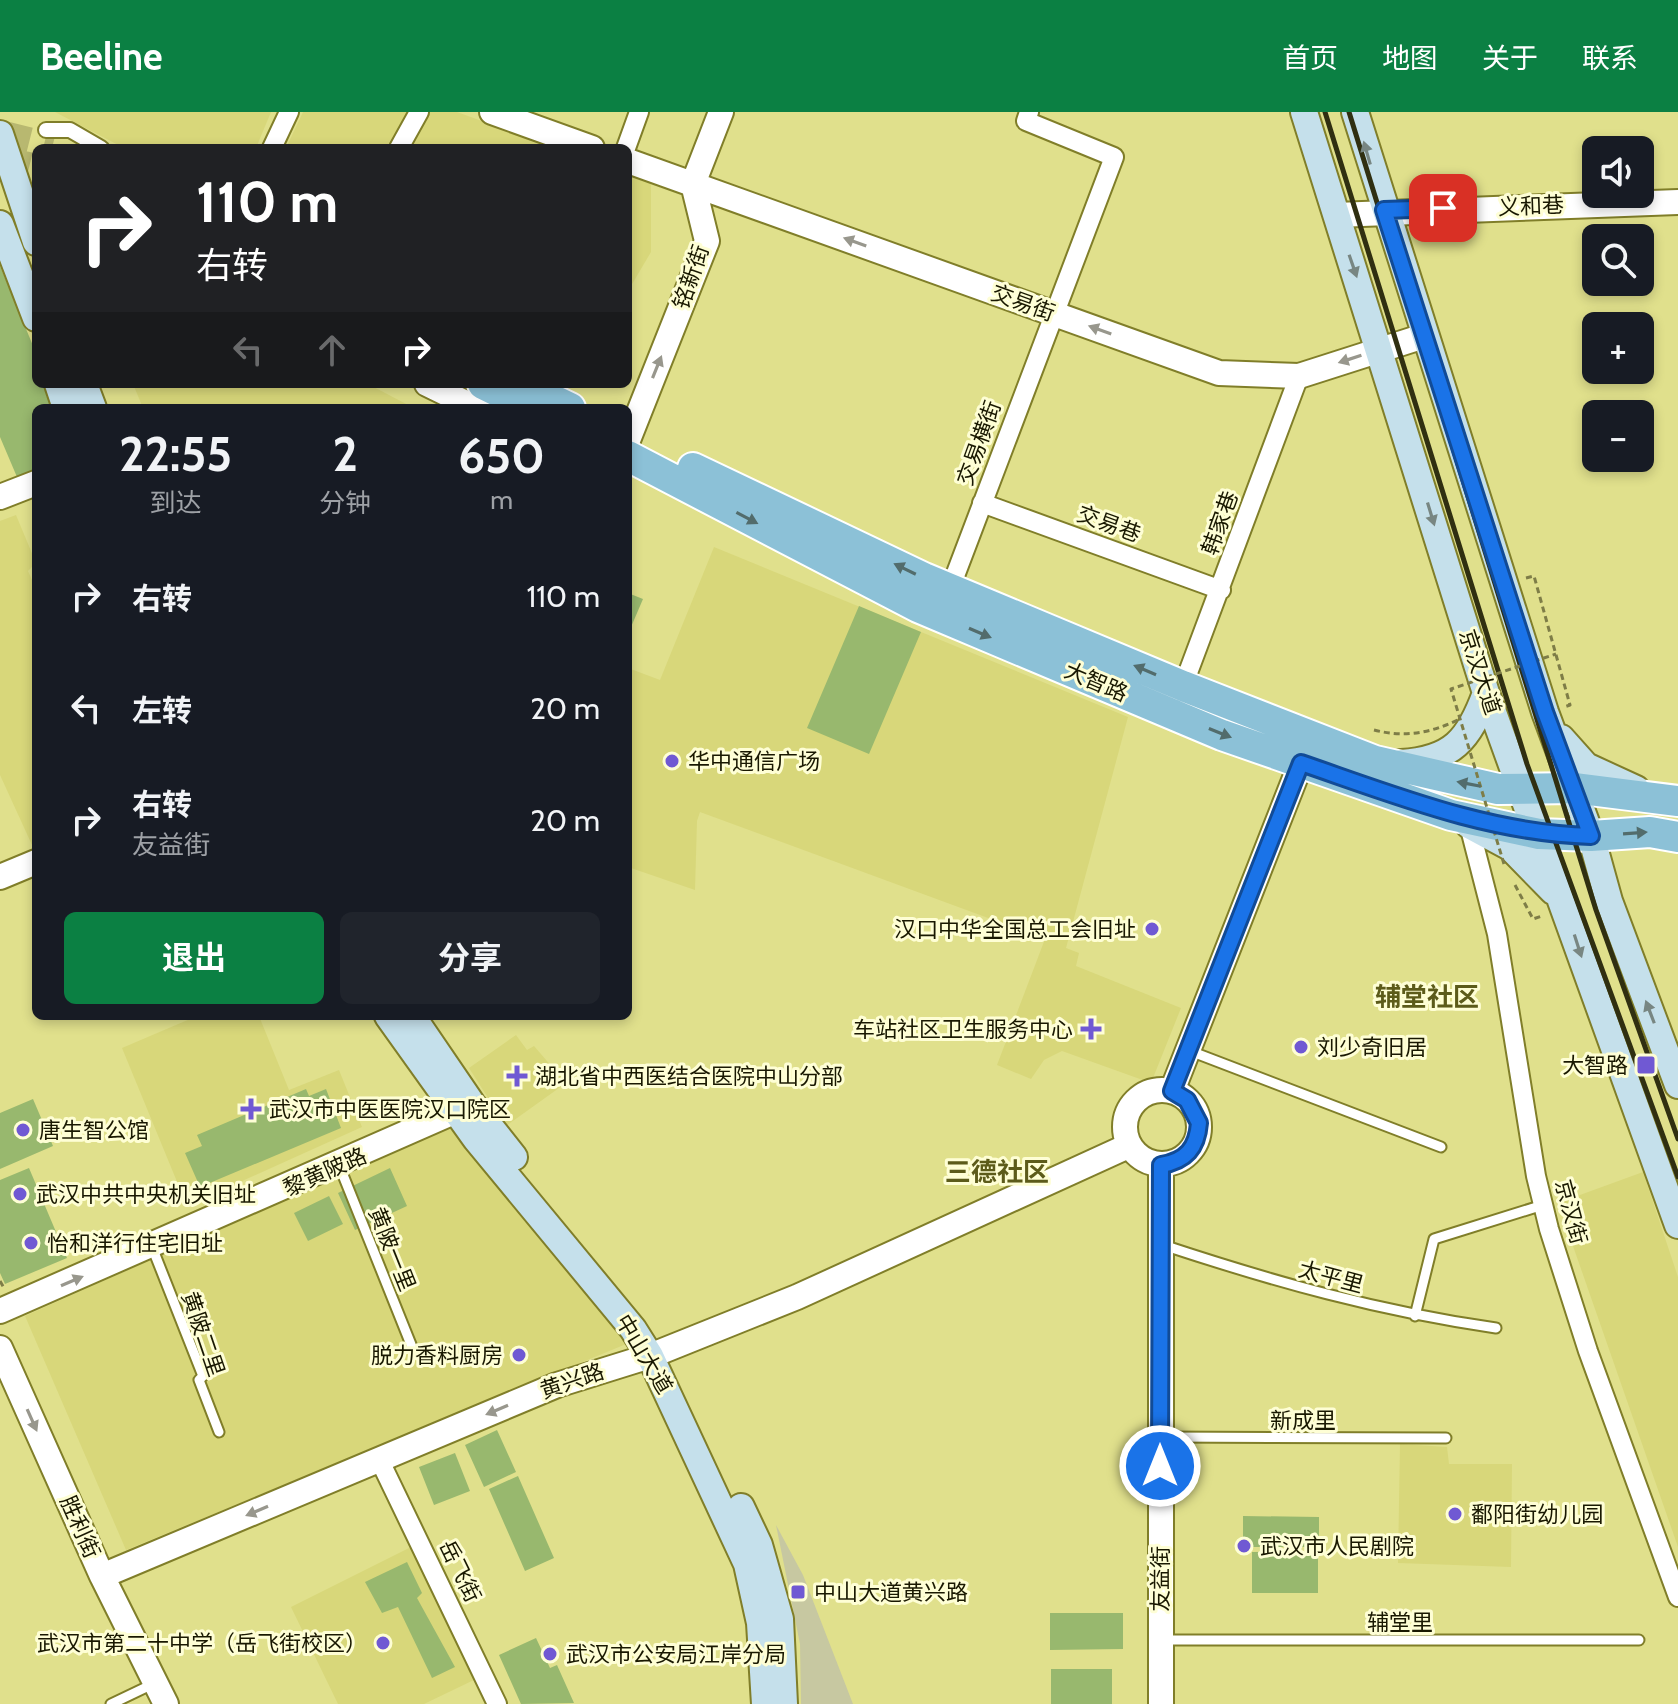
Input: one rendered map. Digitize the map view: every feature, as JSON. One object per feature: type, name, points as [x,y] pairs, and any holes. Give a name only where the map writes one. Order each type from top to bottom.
[{"type":"main road","name":"京汉大道","points":[[1304,112],[1486,693],[1678,1225]]},
{"type":"main road","points":[[1355,112],[1424,336],[1558,711],[1566,747],[1586,766],[1631,788],[1678,801]]},
{"type":"main road","points":[[0,134],[32,215]]},
{"type":"main road","points":[[0,224],[32,308]]},
{"type":"main road","points":[[491,388],[524,404]]},
{"type":"main road","points":[[529,388],[563,404]]},
{"type":"main road","name":"大智路","points":[[632,442],[950,589],[1183,686],[1375,761],[1446,779],[1521,791],[1574,788],[1678,801]]},
{"type":"main road","name":"大智路","points":[[632,458],[918,607],[1222,735],[1451,815],[1539,834],[1591,836],[1650,832],[1678,837]]},
{"type":"main road","points":[[1375,761],[1417,762],[1446,755],[1467,732],[1486,693]]},
{"type":"main road","points":[[1558,711],[1574,788],[1609,901],[1678,1085]]},
{"type":"main road","points":[[1469,825],[1510,847],[1544,879],[1566,909]]},
{"type":"main road","name":"中山大道","points":[[391,1020],[639,1314],[747,1564],[760,1623],[765,1704]]},
{"type":"main road","name":"中山大道","points":[[414,1020],[464,1109]]},
{"type":"main road","name":"中山大道","points":[[656,1352],[690,1397],[759,1545],[780,1619],[784,1704]]},
{"type":"street","points":[[274,144],[289,112]]},
{"type":"street","points":[[401,144],[419,112]]},
{"type":"street","points":[[492,112],[581,144]]},
{"type":"street","points":[[627,144],[639,112]]},
{"type":"street","points":[[693,184],[721,112]]},
{"type":"street","name":"交易横街","points":[[950,589],[1052,313],[1114,157],[1026,121],[1029,112]]},
{"type":"street","points":[[46,130],[70,130],[94,144]]},
{"type":"street","name":"交易街","points":[[632,162],[1219,373],[1299,376],[1424,336]]},
{"type":"street","name":"铭新街","points":[[632,430],[707,241],[693,184]]},
{"type":"street","name":"义和巷","points":[[1336,215],[1384,210],[1678,202]]},
{"type":"street","points":[[0,215],[32,215]]},
{"type":"street","name":"韩家巷","points":[[1183,686],[1299,376]]},
{"type":"street","points":[[435,388],[468,404]]},
{"type":"street","points":[[537,388],[565,404]]},
{"type":"street","points":[[0,497],[32,485]]},
{"type":"street","name":"交易巷","points":[[982,503],[1221,590]]},
{"type":"street","points":[[1172,1091],[1301,763]]},
{"type":"street","name":"京汉街","points":[[1469,825],[1497,934],[1543,1205],[1588,1351],[1678,1597]]},
{"type":"street","points":[[0,877],[32,864]]},
{"type":"street","points":[[1172,1091],[1187,1100],[1195,1110],[1198,1136],[1185,1157],[1161,1165],[1148,1163],[1128,1146],[1124,1123],[1136,1100],[1147,1092],[1172,1091]]},
{"type":"street","name":"黎黄陂路","points":[[0,1311],[464,1109]]},
{"type":"street","name":"黄兴路","points":[[102,1576],[557,1385],[656,1352],[797,1297],[1128,1146]]},
{"type":"street","name":"友益街","points":[[1161,1165],[1161,1704]]},
{"type":"street","name":"胜利街","points":[[0,1348],[102,1576],[160,1694]]},
{"type":"street","name":"岳飞街","points":[[379,1459],[497,1704]]},
{"type":"lane","points":[[1188,1050],[1441,1147]]},
{"type":"lane","name":"黄陂一里","points":[[339,1165],[412,1347]]},
{"type":"lane","points":[[1415,1316],[1434,1239],[1543,1205]]},
{"type":"lane","name":"太平里","points":[[1161,1244],[1260,1277],[1415,1316],[1496,1328]]},
{"type":"lane","name":"黄陂二里","points":[[152,1247],[203,1376],[199,1380],[219,1432]]},
{"type":"lane","name":"新成里","points":[[1161,1437],[1446,1438]]},
{"type":"lane","name":"辅堂里","points":[[1160,1640],[1639,1640]]},
{"type":"lane","points":[[111,1704],[160,1694]]},
{"type":"path","points":[[1534,576],[1556,654],[1558,711]]},
{"type":"path","points":[[1504,864],[1451,689],[1556,654]]},
{"type":"path","points":[[1374,730],[1393,735],[1414,734],[1437,730],[1460,719]]},
{"type":"path","points":[[1511,878],[1533,919]]},
{"type":"shaded area","points":[[55,112],[271,112],[258,144],[116,144]]},
{"type":"shaded area","points":[[303,112],[457,112],[545,144],[288,144]]},
{"type":"shaded area","points":[[632,175],[651,182],[651,252],[632,284]]},
{"type":"shaded area","points":[[135,388],[376,388],[406,404],[141,404]]},
{"type":"shaded area","points":[[16,515],[32,553],[32,567],[28,571],[32,580],[32,845],[0,775],[0,521]]},
{"type":"shaded area","points":[[714,547],[1128,717],[1066,948],[1079,953],[1076,966],[1181,1008],[1151,1083],[1062,1051],[1044,1060],[1031,1079],[997,1065],[1045,939],[700,812],[697,821],[695,890],[632,868],[632,670],[660,680]]},
{"type":"shaded area","name":"武汉市中医医院汉口院区","points":[[188,1020],[261,1020],[289,1090],[339,1070],[362,1127],[187,1206],[122,1048]]},
{"type":"shaded area","name":"湖北省中西医结合医院中山分部","points":[[516,1035],[527,1050],[534,1046],[566,1083],[506,1126],[469,1068]]},
{"type":"shaded area","points":[[449,1126],[636,1340],[126,1550],[25,1316]]},
{"type":"shaded area","points":[[1643,1172],[1678,1277],[1678,1547],[1558,1203]]},
{"type":"shaded area","name":"鄱阳街幼儿园","points":[[1400,1444],[1447,1447],[1449,1464],[1512,1464],[1511,1567],[1398,1563]]},
{"type":"shaded area","name":"武汉市第二十中学（岳飞街校区）","points":[[411,1547],[476,1679],[424,1704],[338,1704],[291,1607]]},
{"type":"green space","points":[[776,1525],[803,1575],[853,1704],[801,1704],[800,1644]]},
{"type":"building","points":[[0,266],[32,343],[32,388],[48,388],[54,404],[32,404],[32,471],[17,477],[0,437]]},
{"type":"building","points":[[632,595],[643,599],[632,625]]},
{"type":"building","points":[[859,606],[921,632],[869,754],[807,728]]},
{"type":"building","points":[[306,1089],[309,1096],[326,1089],[341,1128],[200,1187],[185,1153],[202,1146],[197,1135]]},
{"type":"building","name":"唐生智公馆","points":[[33,1099],[53,1146],[0,1169],[0,1113]]},
{"type":"building","name":"怡和洋行住宅旧址","points":[[29,1168],[67,1258],[5,1284],[0,1273],[0,1180]]},
{"type":"building","points":[[390,1168],[407,1206],[355,1230],[338,1193]]},
{"type":"building","points":[[329,1196],[343,1224],[308,1241],[294,1213]]},
{"type":"building","points":[[497,1430],[516,1472],[484,1487],[465,1445]]},
{"type":"building","points":[[455,1453],[470,1491],[434,1505],[419,1467]]},
{"type":"building","points":[[518,1476],[554,1558],[525,1571],[489,1489]]},
{"type":"building","points":[[1243,1516],[1319,1517],[1319,1547],[1243,1547]]},
{"type":"building","points":[[1318,1551],[1318,1593],[1252,1593],[1252,1552]]},
{"type":"building","name":"武汉市第二十中学（岳飞街校区）","points":[[407,1562],[422,1593],[417,1598],[455,1667],[432,1678],[398,1607],[382,1613],[365,1582]]},
{"type":"building","points":[[1050,1613],[1123,1613],[1123,1649],[1050,1650]]},
{"type":"building","points":[[536,1638],[550,1668],[557,1665],[574,1703],[521,1704],[499,1655]]},
{"type":"building","points":[[1051,1669],[1112,1669],[1112,1704],[1051,1704]]},
{"type":"tunnel","points":[[0,135],[36,144]]},
{"type":"tunnel","points":[[0,160],[32,168]]},
{"type":"railway","points":[[1325,112],[1527,764],[1678,1177]]},
{"type":"railway","points":[[1349,112],[1596,910],[1678,1139]]},
{"type":"place","name":"华中通信广场","points":[[672,761]]},
{"type":"place","name":"汉口中华全国总工会旧址","points":[[1152,929]]},
{"type":"place","name":"车站社区卫生服务中心","points":[[1091,1029]]},
{"type":"place","name":"刘少奇旧居","points":[[1301,1047]]},
{"type":"place","name":"大智路","points":[[1646,1065]]},
{"type":"place","name":"湖北省中西医结合医院中山分部","points":[[517,1076]]},
{"type":"place","name":"武汉市中医医院汉口院区","points":[[251,1109]]},
{"type":"place","name":"唐生智公馆","points":[[23,1130]]},
{"type":"place","name":"武汉中共中央机关旧址","points":[[20,1194]]},
{"type":"place","name":"怡和洋行住宅旧址","points":[[31,1243]]},
{"type":"place","name":"脱力香料厨房","points":[[519,1355]]},
{"type":"place","name":"鄱阳街幼儿园","points":[[1455,1514]]},
{"type":"place","name":"武汉市人民剧院","points":[[1244,1546]]},
{"type":"place","name":"中山大道黄兴路","points":[[798,1592]]},
{"type":"place","name":"武汉市第二十中学（岳飞街校区）","points":[[383,1643]]},
{"type":"place","name":"武汉市公安局江岸分局","points":[[550,1654]]},
{"type":"district","name":"辅堂社区","points":[[1427,997]]},
{"type":"district","name":"三德社区","points":[[997,1172]]},
{"type":"route","points":[[1160,1466],[1161,1165],[1185,1157],[1198,1136],[1199,1123],[1195,1110],[1187,1100],[1172,1091],[1301,763],[1451,815],[1539,834],[1591,836],[1545,712],[1384,210],[1443,208]]}]
